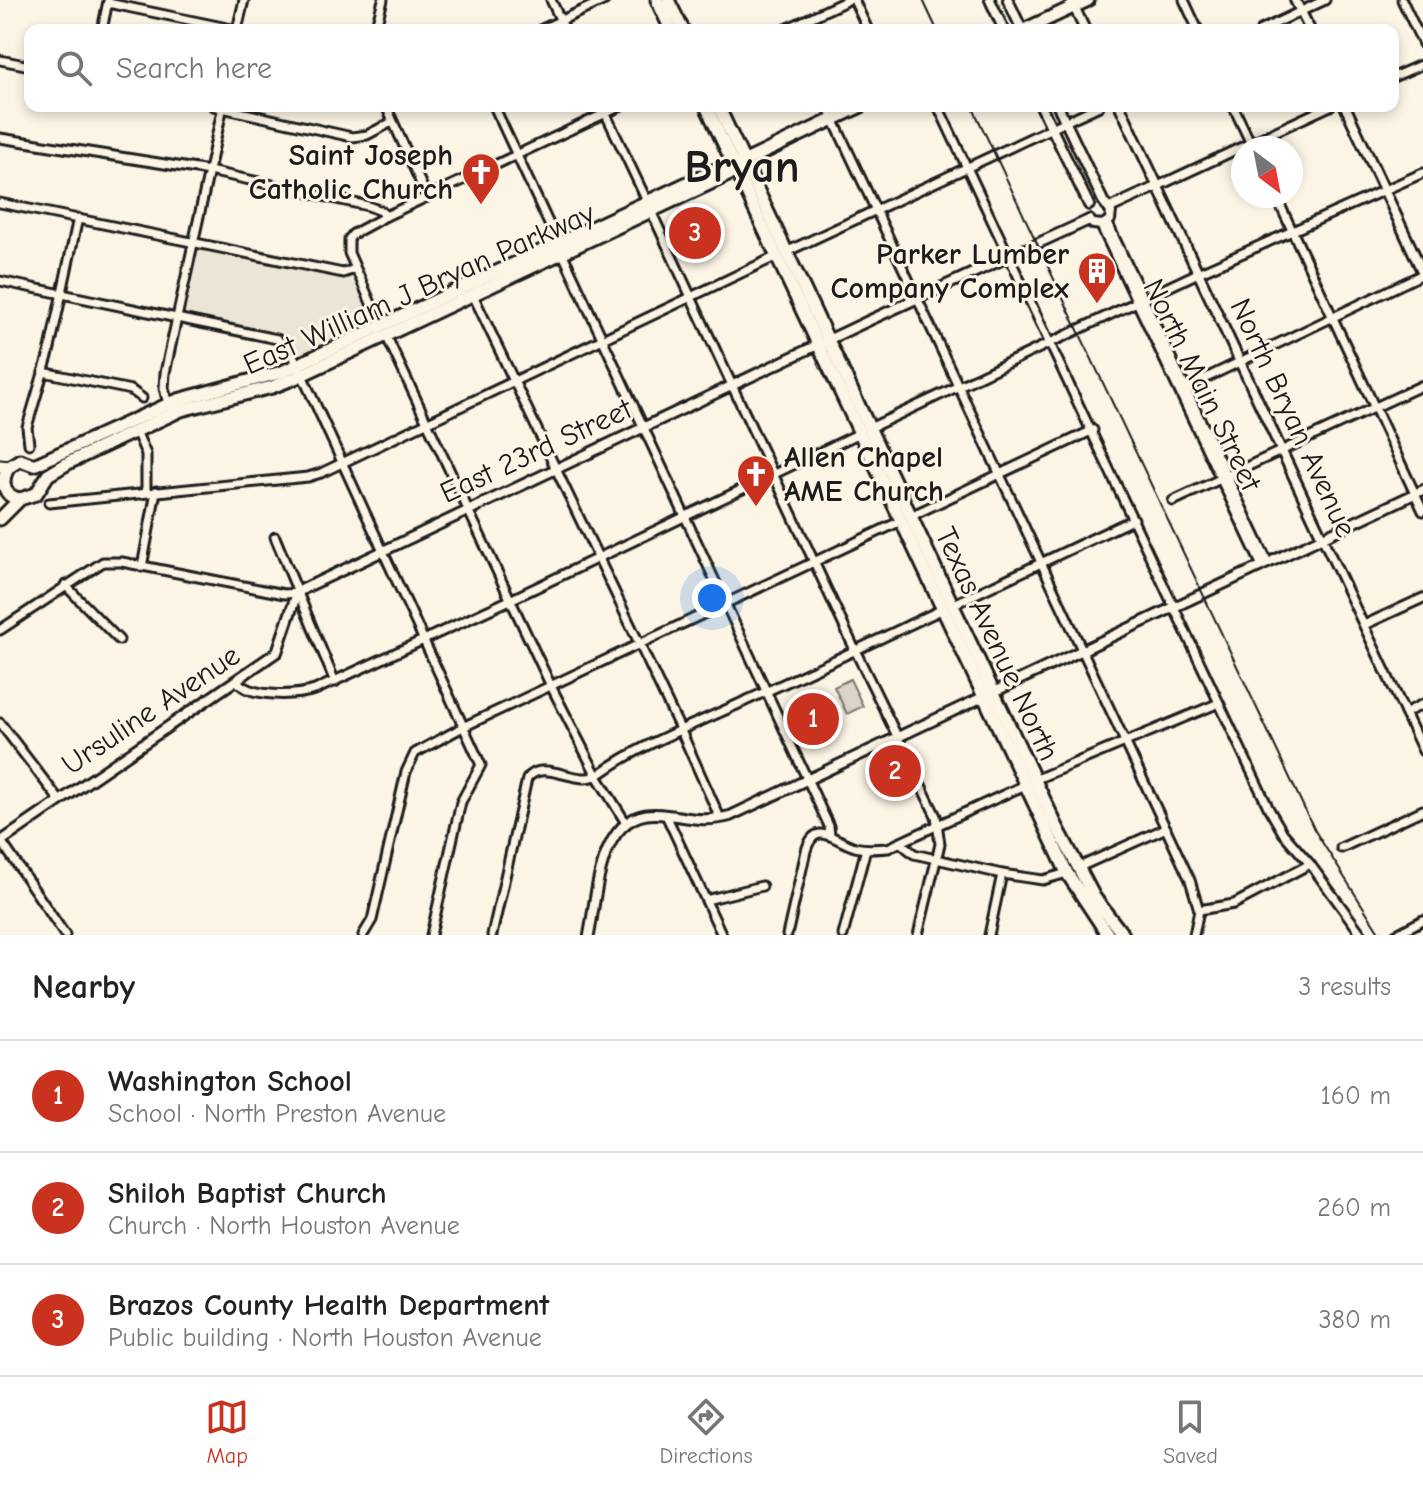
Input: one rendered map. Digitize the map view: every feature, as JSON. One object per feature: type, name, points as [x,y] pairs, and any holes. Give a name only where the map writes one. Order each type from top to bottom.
[{"type":"main road","points":[[657,0],[674,24]]},
{"type":"main road","points":[[668,0],[676,24]]},
{"type":"main road","points":[[1034,24],[1072,3],[1088,0]]},
{"type":"main road","name":"Texas Avenue North","points":[[709,112],[739,164],[1072,870],[1110,934]]},
{"type":"main road","name":"Texas Avenue North","points":[[720,112],[739,164]]},
{"type":"main road","name":"East William J Bryan Parkway","points":[[0,519],[20,499],[34,495],[41,483],[62,466],[181,410],[272,387],[300,370],[649,206],[726,165],[739,164],[848,112]]},
{"type":"main road","name":"East William J Bryan Parkway","points":[[384,331],[473,295],[561,248]]},
{"type":"main road","name":"East William J Bryan Parkway","points":[[4,466],[20,460],[34,465],[168,404],[300,370]]},
{"type":"main road","points":[[34,465],[41,483]]},
{"type":"main road","points":[[4,466],[5,490],[12,498],[20,499]]},
{"type":"main road","name":"Texas Avenue North","points":[[1072,870],[1123,935]]},
{"type":"street","points":[[238,24],[244,0]]},
{"type":"street","points":[[377,24],[383,0]]},
{"type":"street","points":[[551,0],[562,24]]},
{"type":"street","points":[[553,24],[605,0]]},
{"type":"street","points":[[799,24],[848,0]]},
{"type":"street","points":[[854,0],[865,24]]},
{"type":"street","points":[[990,0],[1001,24]]},
{"type":"street","points":[[1008,0],[1020,24]]},
{"type":"street","points":[[1184,0],[1195,24]]},
{"type":"street","points":[[1295,0],[1307,24]]},
{"type":"street","points":[[1274,24],[1325,0]]},
{"type":"street","points":[[1402,0],[1423,44]]},
{"type":"street","points":[[103,24],[108,2],[209,24]]},
{"type":"street","points":[[1072,3],[1082,24]]},
{"type":"street","points":[[0,60],[24,65]]},
{"type":"street","points":[[1399,74],[1423,64]]},
{"type":"street","points":[[168,404],[164,388],[221,112]]},
{"type":"street","points":[[244,112],[352,137],[367,135],[392,122]]},
{"type":"street","points":[[388,112],[427,197]]},
{"type":"street","points":[[497,112],[768,691],[829,826],[830,835]]},
{"type":"street","points":[[600,112],[517,156],[357,230],[349,239],[349,253],[551,686],[597,776],[626,823]]},
{"type":"street","points":[[605,112],[938,826],[937,858],[918,935]]},
{"type":"street","points":[[830,112],[1196,895],[1199,910],[1194,935]]},
{"type":"street","points":[[941,112],[1276,821],[1362,935]]},
{"type":"street","points":[[1044,112],[1089,205]]},
{"type":"street","points":[[1061,112],[1107,204],[1111,216],[1104,224],[1089,220],[1089,205],[1095,201],[1107,204],[1231,155]]},
{"type":"street","points":[[49,503],[308,477],[1087,112]]},
{"type":"street","name":"North Bryan Avenue","points":[[1123,112],[1423,751]]},
{"type":"street","points":[[1236,112],[1247,136]]},
{"type":"street","points":[[1272,136],[1318,112]]},
{"type":"street","points":[[1182,389],[1423,274],[1348,112]]},
{"type":"street","points":[[0,138],[209,171],[368,206],[386,216]]},
{"type":"street","points":[[237,681],[244,688],[286,695],[315,690],[335,682],[1198,273],[1423,173]]},
{"type":"street","points":[[0,203],[343,273],[355,269]]},
{"type":"street","points":[[1281,208],[1374,408],[1419,491],[1423,511]]},
{"type":"street","points":[[29,444],[27,427],[63,294],[78,218]]},
{"type":"street","name":"East 23rd Street","points":[[297,593],[382,549],[1089,220]]},
{"type":"street","name":"North Main Street","points":[[1104,224],[1264,564]]},
{"type":"street","points":[[0,281],[277,339],[292,353],[481,765],[461,802],[431,935]]},
{"type":"street","points":[[473,295],[599,556],[720,818]]},
{"type":"street","points":[[43,372],[131,390],[142,398]]},
{"type":"street","points":[[1173,501],[1423,385]]},
{"type":"street","points":[[363,935],[372,920],[412,757],[421,748],[1093,430]]},
{"type":"street","points":[[136,431],[146,454],[146,492]]},
{"type":"street","points":[[142,567],[156,491]]},
{"type":"street","points":[[589,935],[605,855],[610,842],[626,823],[651,814],[692,821],[720,818],[990,696],[1419,491]]},
{"type":"street","points":[[492,935],[530,775],[539,770],[578,779],[597,776],[612,765],[681,731],[1134,519]]},
{"type":"street","points":[[275,537],[335,682]]},
{"type":"street","points":[[0,630],[103,562],[122,562],[284,594],[297,593]]},
{"type":"street","points":[[65,585],[119,640]]},
{"type":"street","name":"Ursuline Avenue","points":[[1,842],[277,652],[297,593]]},
{"type":"street","points":[[1364,625],[1423,598]]},
{"type":"street","points":[[787,935],[808,843],[815,835],[830,835],[866,849],[888,848],[1124,740],[1219,703]]},
{"type":"street","points":[[1405,713],[1423,704]]},
{"type":"street","points":[[2,729],[60,801]]},
{"type":"street","points":[[1341,848],[1423,810]]},
{"type":"street","points":[[666,815],[722,935]]},
{"type":"street","points":[[901,843],[914,854],[1043,880],[1166,828]]},
{"type":"street","points":[[1,842],[65,935]]},
{"type":"street","points":[[843,935],[866,849]]},
{"type":"street","points":[[1199,910],[1234,904],[1310,864]]},
{"type":"street","points":[[989,935],[1002,874]]},
{"type":"street","points":[[706,900],[762,886]]},
{"type":"street","points":[[1395,935],[1423,920]]},
{"type":"shaded area","points":[[198,249],[335,276],[351,275],[373,324],[302,358],[285,336],[185,315]]},
{"type":"shaded area","points":[[850,679],[863,706],[847,714],[834,687]]},
{"type":"railway","points":[[923,0],[934,24]]},
{"type":"railway","points":[[975,112],[1315,831],[1381,935]]},
{"type":"place","name":"Saint Joseph Catholic Church","points":[[481,206]]},
{"type":"place","name":"Brazos County Health Department","points":[[695,233]]},
{"type":"place","name":"Parker Lumber Company Complex","points":[[1097,305]]},
{"type":"place","name":"Allen Chapel AME Church","points":[[756,508]]},
{"type":"place","name":"Washington School","points":[[813,719]]},
{"type":"place","name":"Shiloh Baptist Church","points":[[895,771]]},
{"type":"district","name":"Bryan","points":[[742,167]]}]
